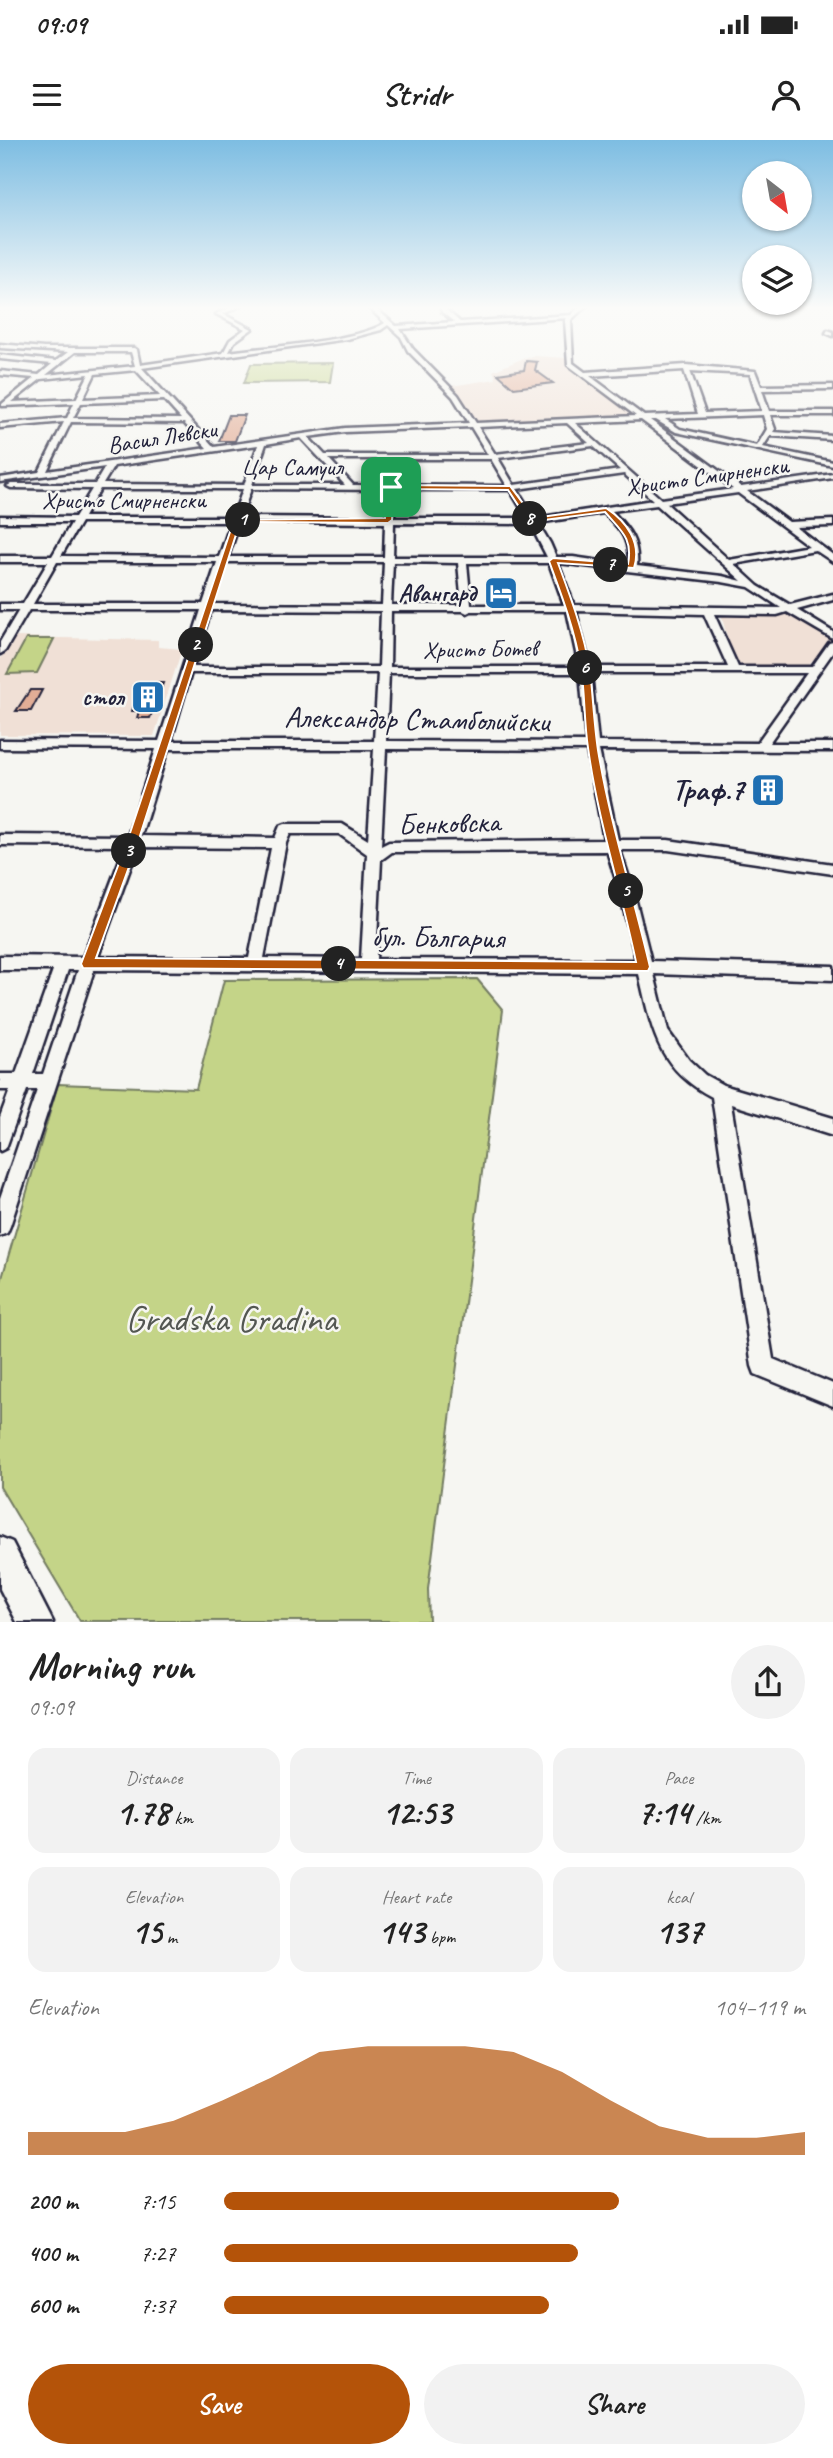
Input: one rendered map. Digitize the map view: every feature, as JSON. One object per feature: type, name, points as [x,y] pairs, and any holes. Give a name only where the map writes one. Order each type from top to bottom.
[{"type":"main road","points":[[0,1555],[36,1622]]},
{"type":"street","points":[[23,375],[61,375]]},
{"type":"street","points":[[42,474],[91,375]]},
{"type":"street","points":[[144,375],[211,448]]},
{"type":"street","points":[[435,375],[456,396],[546,543],[570,608],[585,669],[593,748],[612,846],[627,893],[655,1015],[670,1051],[699,1081],[720,1091],[833,1127]]},
{"type":"street","points":[[587,375],[644,413],[664,433],[833,559]]},
{"type":"street","points":[[601,375],[608,381]]},
{"type":"street","points":[[688,375],[702,415]]},
{"type":"street","points":[[754,375],[767,412],[770,434],[759,448]]},
{"type":"street","points":[[3,406],[42,377]]},
{"type":"street","points":[[758,388],[833,387]]},
{"type":"street","points":[[3,406],[164,398]]},
{"type":"street","name":"Васил Левски","points":[[0,480],[264,440],[360,429],[568,420],[644,413],[656,417],[767,412],[833,413]]},
{"type":"street","points":[[656,417],[678,431]]},
{"type":"street","points":[[0,426],[68,420],[185,421]]},
{"type":"street","points":[[568,420],[755,588],[833,636]]},
{"type":"street","points":[[664,433],[678,431],[833,464]]},
{"type":"street","points":[[770,434],[833,438]]},
{"type":"street","points":[[302,435],[350,486]]},
{"type":"street","points":[[0,1226],[88,964],[133,842],[206,609],[264,440]]},
{"type":"street","points":[[323,457],[492,457],[595,444]]},
{"type":"street","points":[[0,652],[111,464]]},
{"type":"street","name":"Цар Самуил","points":[[0,486],[510,488],[624,472]]},
{"type":"street","name":"Христо Смирненски","points":[[0,519],[532,521],[833,476]]},
{"type":"street","points":[[368,964],[391,487]]},
{"type":"street","points":[[606,510],[631,539],[635,548],[632,567]]},
{"type":"street","points":[[788,525],[833,523]]},
{"type":"street","points":[[727,563],[817,547]]},
{"type":"street","points":[[0,559],[552,559],[730,580],[755,588]]},
{"type":"street","points":[[462,561],[467,610]]},
{"type":"street","points":[[0,607],[467,610],[570,608],[777,612],[833,597]]},
{"type":"street","points":[[708,611],[734,669]]},
{"type":"street","points":[[761,746],[833,645]]},
{"type":"street","name":"Христо Ботев","points":[[188,670],[813,670]]},
{"type":"street","name":"Александър Стамболийски","points":[[0,744],[833,747]]},
{"type":"street","name":"Бенковска","points":[[0,840],[279,843],[285,829],[342,829],[379,855],[389,847],[668,845],[833,869]]},
{"type":"street","points":[[256,964],[279,843]]},
{"type":"street","name":"бул. България","points":[[0,963],[644,967],[833,973]]},
{"type":"street","points":[[0,1142],[63,963]]},
{"type":"street","points":[[0,1082],[48,1082]]},
{"type":"street","points":[[720,1091],[763,1366],[833,1395]]},
{"type":"shaded area","points":[[495,375],[583,375],[635,414],[475,423],[451,386],[496,379]]},
{"type":"shaded area","points":[[721,614],[788,614],[833,641],[805,669],[735,667]]},
{"type":"shaded area","points":[[13,637],[158,640],[158,647],[182,649],[154,736],[0,735],[0,659]]},
{"type":"green space","points":[[247,375],[331,375],[330,382],[244,383]]},
{"type":"green space","points":[[26,639],[54,639],[37,673],[7,674]]},
{"type":"green space","name":"Gradska Gradina","points":[[477,979],[503,1010],[428,1589],[429,1621],[80,1621],[0,1487],[0,1285],[58,1084],[196,1089],[224,980]]},
{"type":"building","points":[[499,375],[542,375],[553,383],[514,388]]},
{"type":"building","points":[[229,415],[245,415],[235,441],[219,441]]},
{"type":"building","name":"стол","points":[[143,683],[163,683],[150,718],[137,718],[139,711],[132,711]]},
{"type":"building","points":[[30,690],[42,690],[31,711],[16,711]]},
{"type":"place","name":"Авангард","points":[[501,593]]},
{"type":"place","name":"стол","points":[[148,697]]},
{"type":"place","name":"Траф.7","points":[[768,790]]},
{"type":"route","points":[[391,487],[510,488],[532,521],[606,510],[631,539],[635,548],[632,567],[573,560],[553,561],[573,615],[585,669],[593,748],[612,846],[627,893],[644,967],[88,964],[133,842],[206,609],[237,520],[388,520],[391,487]]}]
